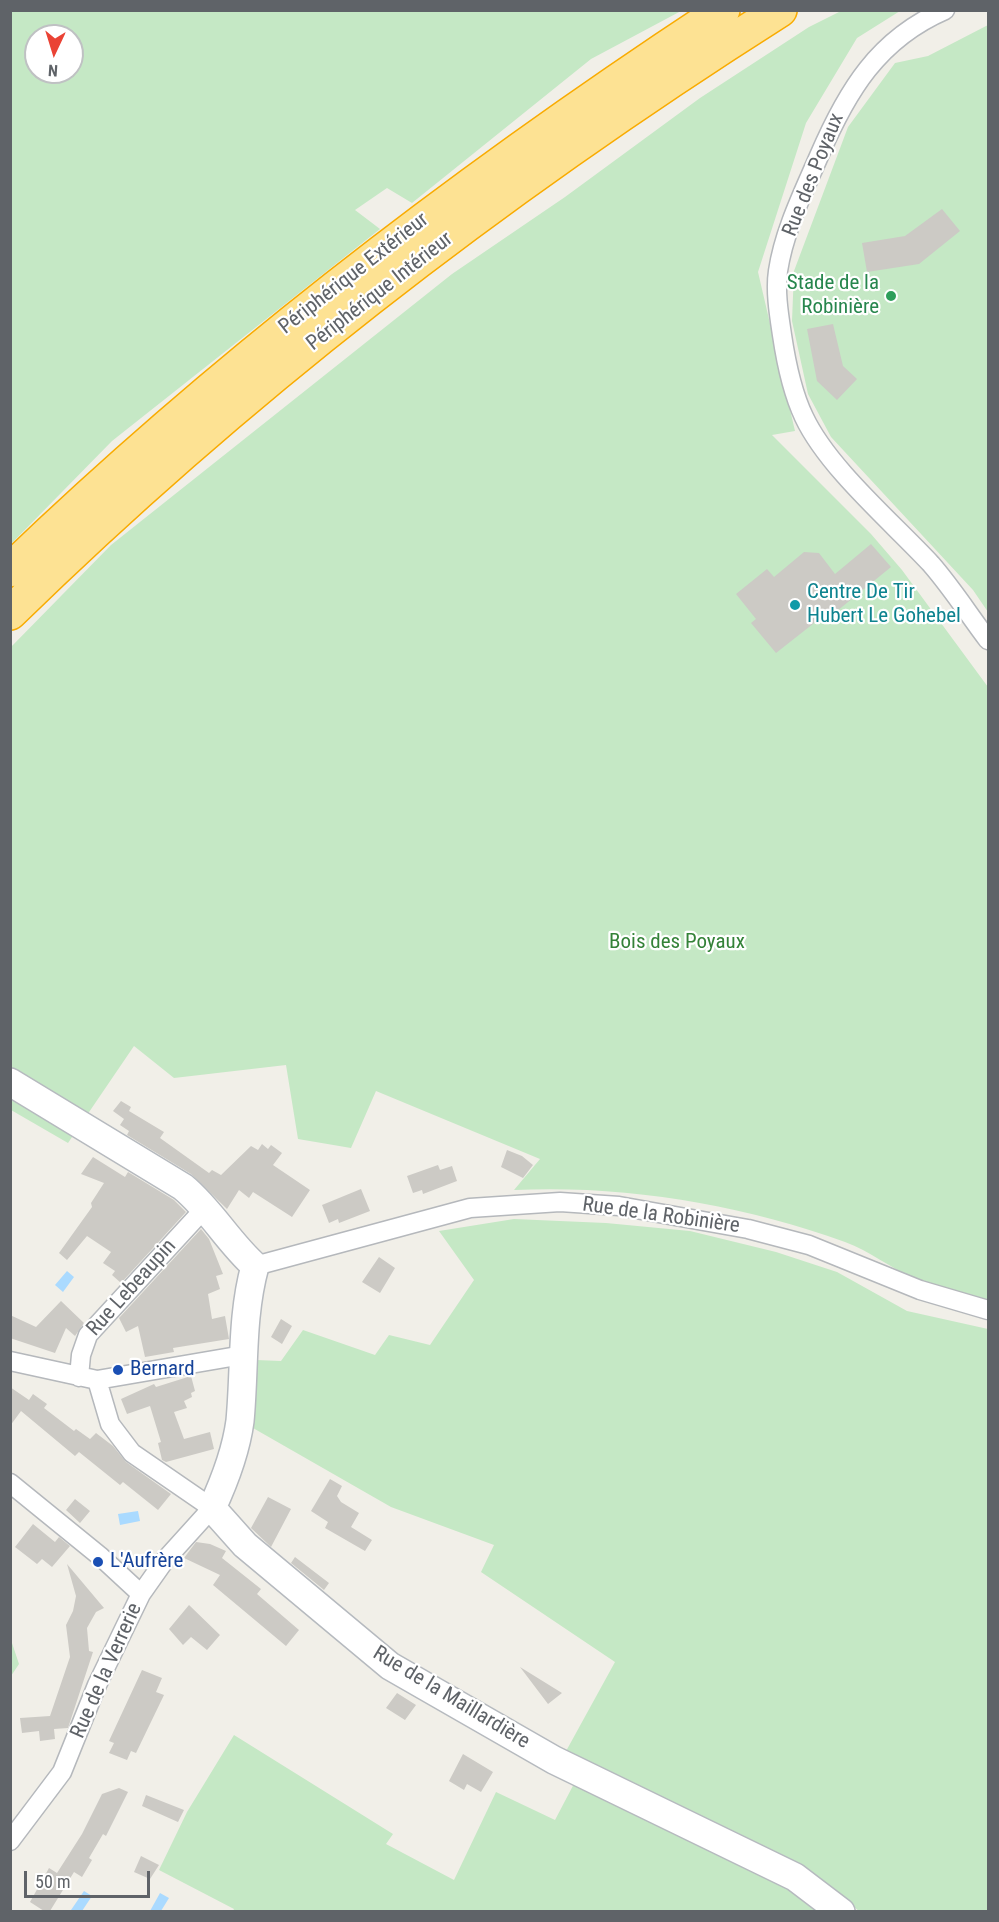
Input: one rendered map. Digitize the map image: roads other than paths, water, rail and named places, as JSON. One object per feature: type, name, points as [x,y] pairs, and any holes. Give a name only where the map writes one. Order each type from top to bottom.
[{"type":"highway","name":"Périphérique Extérieur","points":[[10,570],[162,431],[260,348],[383,250],[556,122],[723,10]]},
{"type":"highway","name":"Périphérique Intérieur","points":[[10,613],[199,439],[378,293],[590,136],[780,10]]},
{"type":"street","name":"Rue des Poyaux","points":[[945,10],[907,30],[883,51],[860,77],[844,104],[794,216],[778,272],[779,319],[785,358],[804,417],[825,452],[933,566],[988,640]]},
{"type":"street","points":[[10,1082],[183,1187],[206,1208],[234,1247],[255,1266],[247,1296],[239,1422],[235,1449],[213,1508],[132,1453],[110,1424],[88,1379]]},
{"type":"street","name":"Rue de la Robinière","points":[[255,1266],[470,1208],[560,1202],[619,1206],[748,1229],[809,1245],[920,1290],[988,1310]]},
{"type":"street","name":"Rue Lebeaupin","points":[[88,1379],[81,1355],[88,1335],[206,1208]]},
{"type":"street","points":[[10,1361],[88,1379],[243,1355]]},
{"type":"street","points":[[10,1483],[101,1557],[141,1594]]},
{"type":"street","name":"Rue de la Verrerie","points":[[10,1841],[51,1788],[71,1753],[97,1685],[141,1594],[165,1560],[213,1508]]},
{"type":"street","name":"Rue de la Maillardière","points":[[213,1508],[245,1545],[390,1666],[554,1760],[795,1877],[841,1911]]},
{"type":"water","points":[[67,1271],[74,1277],[63,1292],[55,1285]]},
{"type":"water","points":[[138,1511],[140,1521],[120,1525],[118,1514]]},
{"type":"water","points":[[84,1891],[92,1896],[82,1911],[71,1910]]},
{"type":"water","points":[[160,1893],[169,1898],[161,1911],[150,1911]]},
{"type":"place","name":"Stade de la Robinière","points":[[891,296]]},
{"type":"place","name":"Centre De Tir Hubert Le Gohebel","points":[[795,605]]},
{"type":"place","name":"Bernard","points":[[118,1370]]},
{"type":"place","name":"L'Aufrère","points":[[98,1562]]},
{"type":"park label","name":"Bois des Poyaux","points":[[677,943]]}]
